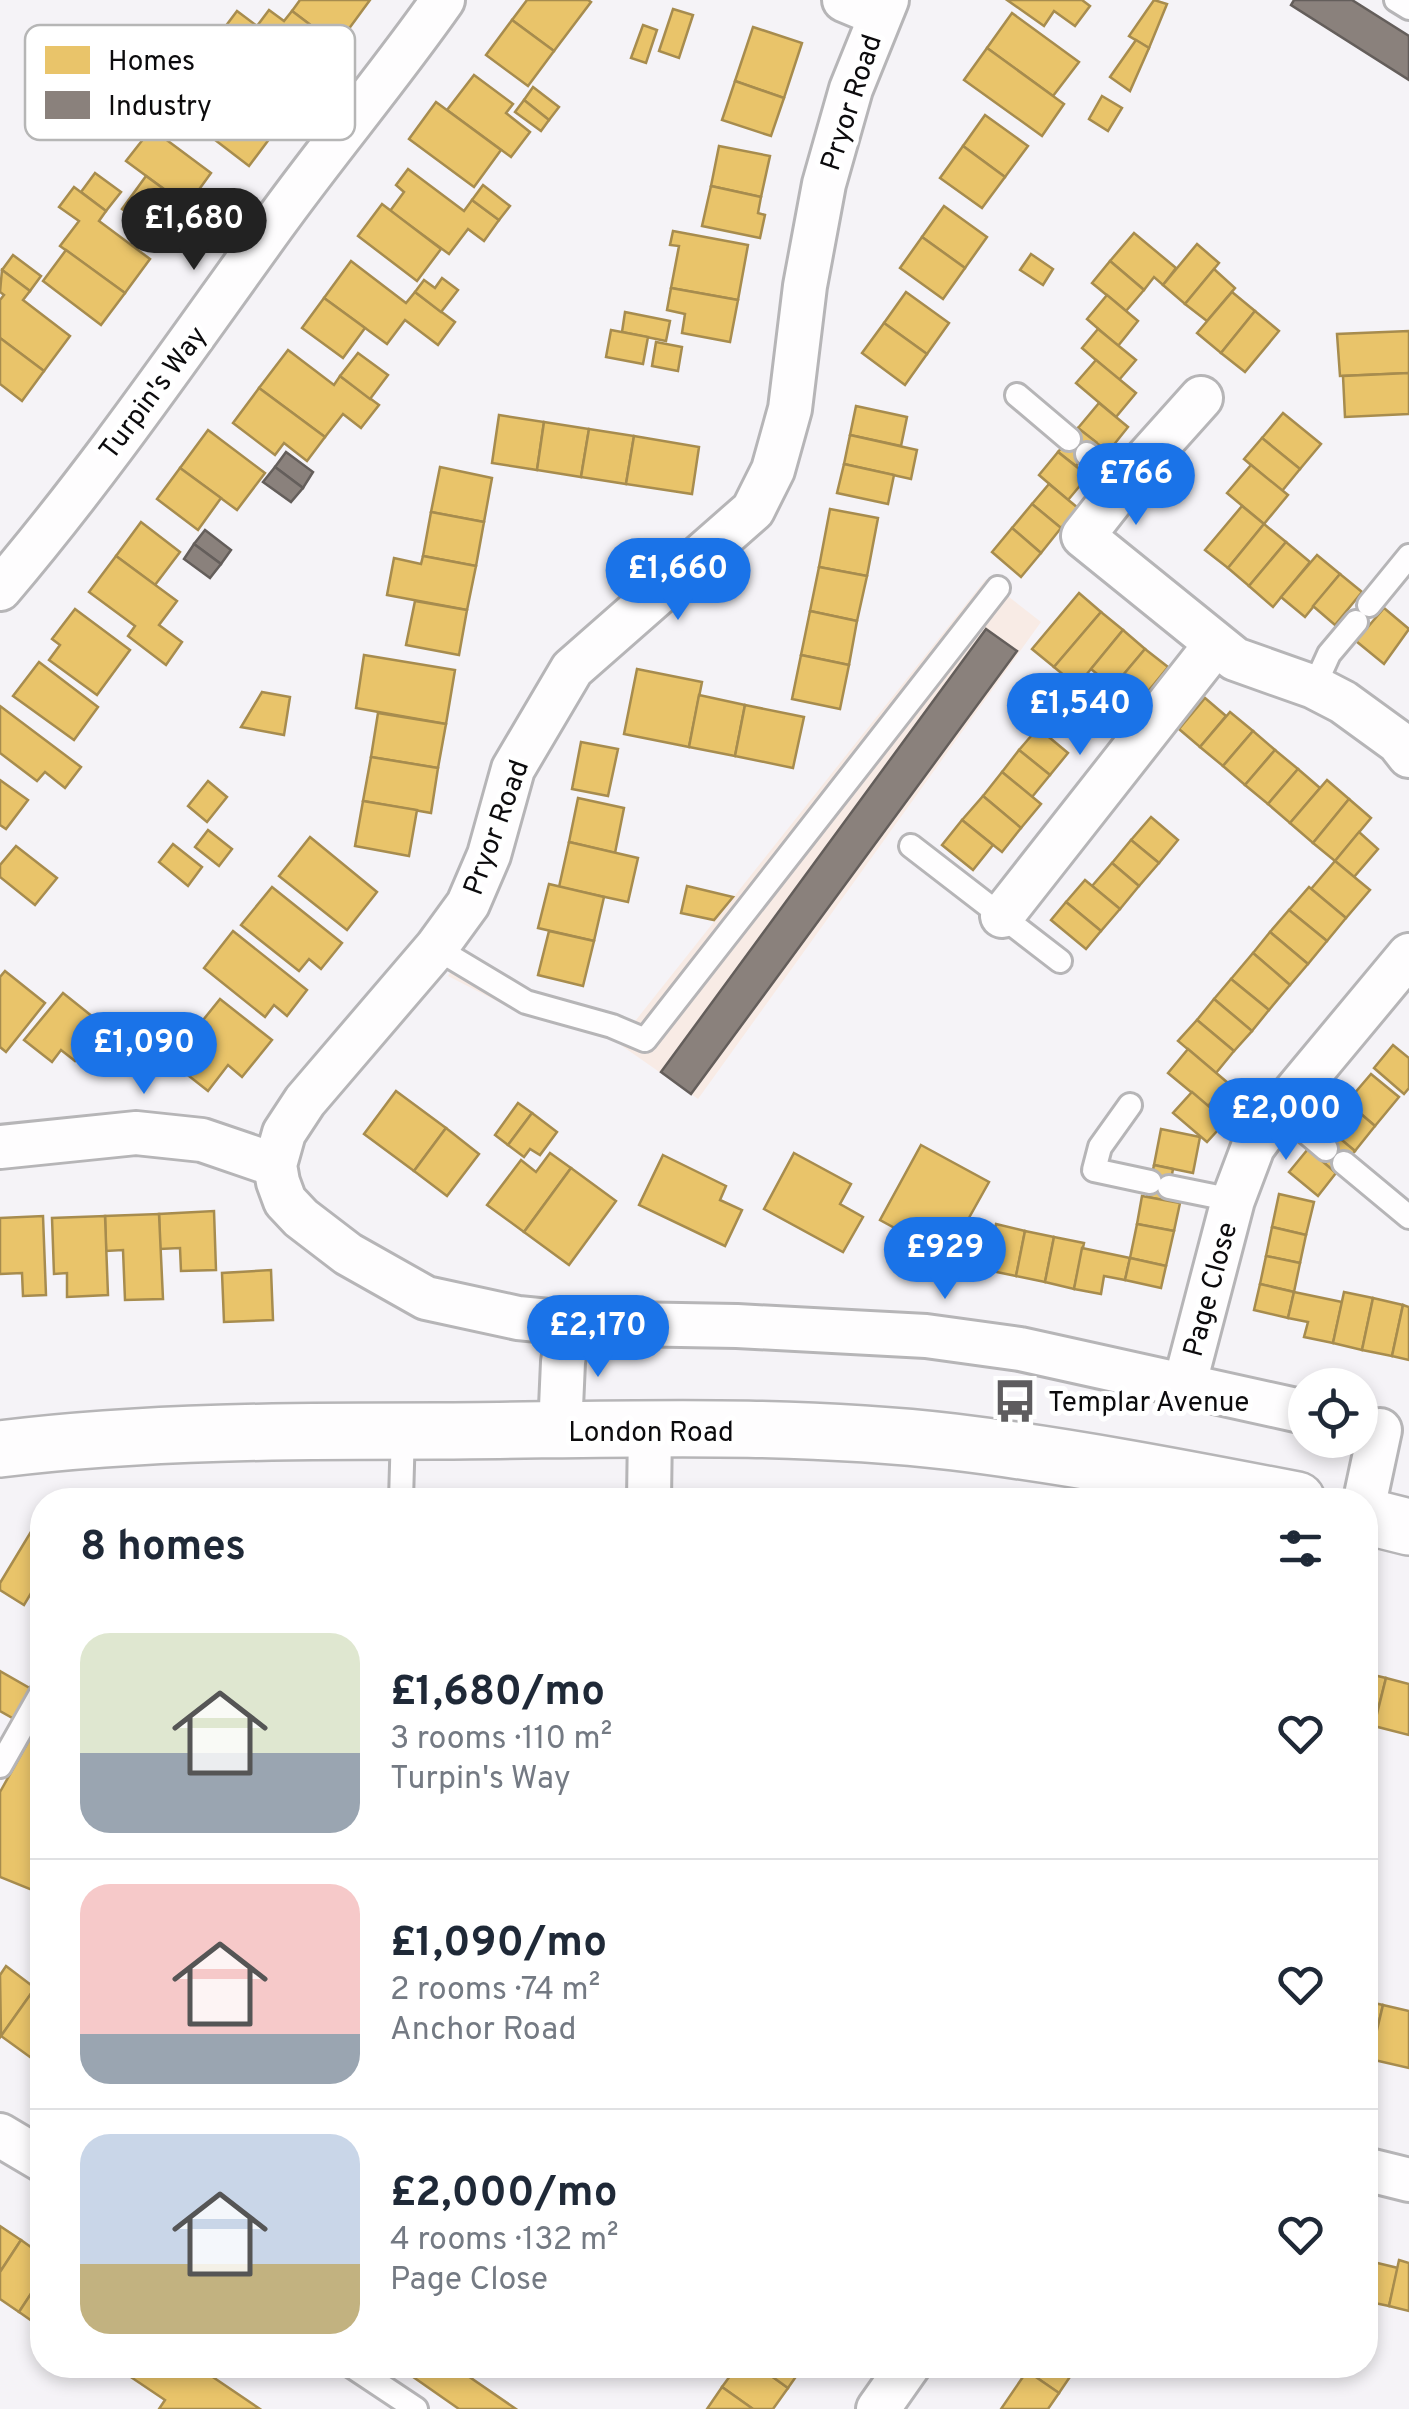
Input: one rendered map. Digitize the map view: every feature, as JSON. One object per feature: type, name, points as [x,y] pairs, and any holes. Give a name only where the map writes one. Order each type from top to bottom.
[{"type":"main road","name":"London Road","points":[[0,1449],[58,1442],[403,1431],[650,1429],[826,1433],[951,1442],[1096,1462],[1234,1488]]},
{"type":"main road","points":[[1378,1519],[1409,1527]]},
{"type":"street","name":"Turpin's Way","points":[[355,114],[443,0]]},
{"type":"street","name":"Pryor Road","points":[[276,1165],[284,1134],[304,1101],[436,948],[468,904],[489,855],[513,769],[572,670],[753,510],[766,484],[790,409],[805,286],[824,184],[870,5]]},
{"type":"street","name":"Turpin's Way","points":[[0,589],[152,392],[336,140]]},
{"type":"street","points":[[1200,398],[1083,536],[1216,645],[1254,668],[1314,687],[1374,724],[1409,756]]},
{"type":"street","points":[[1002,916],[1216,645]]},
{"type":"street","name":"Page Close","points":[[1185,1383],[1233,1200],[1253,1147],[1409,955]]},
{"type":"street","points":[[0,1147],[136,1133],[202,1140],[276,1165],[285,1201],[301,1218],[348,1254],[426,1298],[518,1318],[926,1336],[1020,1350],[1288,1408]]},
{"type":"street","points":[[560,1430],[569,1323]]},
{"type":"street","points":[[649,1488],[650,1429]]},
{"type":"street","points":[[1368,1488],[1383,1431]]},
{"type":"street","points":[[0,2135],[30,2153]]},
{"type":"street","points":[[1378,2173],[1409,2180]]},
{"type":"street","points":[[878,2409],[900,2378]]},
{"type":"lane","points":[[1396,0],[1409,8]]},
{"type":"lane","points":[[1017,395],[1123,485]]},
{"type":"lane","points":[[1314,687],[1329,654],[1409,556]]},
{"type":"lane","points":[[436,948],[526,1002],[612,1026],[645,1040],[998,588]]},
{"type":"lane","points":[[911,846],[1060,961]]},
{"type":"lane","points":[[1130,1105],[1100,1147],[1094,1170],[1233,1200]]},
{"type":"lane","points":[[1280,1110],[1409,1217]]},
{"type":"lane","points":[[401,1488],[403,1431]]},
{"type":"lane","points":[[0,1766],[30,1713]]},
{"type":"lane","points":[[370,2378],[416,2409]]},
{"type":"shaded area","points":[[986,579],[1041,622],[698,1099],[615,1041],[524,1015],[448,976],[462,957],[532,994],[632,1025]]},
{"type":"building: Homes","points":[[300,0],[370,0],[352,25],[311,25],[292,11]]},
{"type":"building: Homes","points":[[527,0],[591,2],[554,51],[512,20]]},
{"type":"building: Homes","points":[[1007,0],[1082,0],[1090,6],[1075,26],[1054,11],[1044,26]]},
{"type":"building: Homes","points":[[1154,0],[1167,4],[1149,48],[1129,36]]},
{"type":"building: Homes","points":[[673,9],[693,15],[679,58],[659,51]]},
{"type":"building: Homes","points":[[269,10],[284,21],[292,11],[311,25],[258,25]]},
{"type":"building: Homes","points":[[237,11],[256,25],[226,25]]},
{"type":"building: Homes","points":[[1012,13],[1079,62],[1053,96],[987,48]]},
{"type":"building: Homes","points":[[512,20],[554,51],[528,86],[486,55]]},
{"type":"building: Homes","points":[[643,25],[657,30],[646,63],[631,58]]},
{"type":"building: Homes","points":[[753,27],[802,43],[784,98],[735,81]]},
{"type":"building: Homes","points":[[1136,40],[1149,48],[1130,91],[1110,77]]},
{"type":"building: Homes","points":[[987,48],[1064,104],[1042,136],[964,80]]},
{"type":"building: Homes","points":[[474,75],[513,104],[506,113],[530,132],[511,157],[447,110]]},
{"type":"building: Homes","points":[[735,81],[784,98],[771,136],[722,120]]},
{"type":"building: Homes","points":[[533,87],[559,107],[549,120],[524,100]]},
{"type":"building: Homes","points":[[1102,96],[1122,108],[1108,131],[1089,119]]},
{"type":"building: Homes","points":[[524,100],[549,120],[541,131],[515,112]]},
{"type":"building: Homes","points":[[436,102],[501,150],[474,187],[409,139]]},
{"type":"building: Homes","points":[[985,115],[1028,146],[1005,177],[963,146]]},
{"type":"building: Homes","points":[[142,140],[167,140],[211,173],[187,206],[126,161]]},
{"type":"building: Homes","points":[[215,140],[268,140],[249,166]]},
{"type":"building: Homes","points":[[719,146],[770,156],[761,197],[711,186]]},
{"type":"building: Homes","points":[[963,146],[1005,177],[982,208],[940,178]]},
{"type":"building: Homes","points":[[408,169],[464,211],[472,200],[499,220],[484,241],[468,229],[449,254],[390,211],[404,192],[396,185]]},
{"type":"building: Homes","points":[[95,173],[121,192],[106,211],[81,192]]},
{"type":"building: Homes","points":[[146,176],[187,206],[162,239],[122,209]]},
{"type":"building: Homes","points":[[483,185],[510,206],[499,220],[472,200]]},
{"type":"building: Homes","points":[[711,186],[761,197],[758,213],[765,215],[760,238],[702,226]]},
{"type":"building: Homes","points":[[74,187],[106,211],[99,221],[150,259],[125,293],[60,246],[79,221],[59,207]]},
{"type":"building: Homes","points":[[382,204],[441,249],[417,281],[358,236]]},
{"type":"building: Homes","points":[[944,206],[987,237],[965,268],[922,237]]},
{"type":"building: Homes","points":[[673,231],[748,245],[738,300],[671,288],[679,246],[670,245]]},
{"type":"building: Homes","points":[[1134,233],[1176,268],[1163,285],[1154,277],[1144,290],[1110,261]]},
{"type":"building: Homes","points":[[922,237],[965,268],[943,299],[900,268]]},
{"type":"building: Homes","points":[[1197,244],[1219,263],[1185,304],[1163,285]]},
{"type":"building: Homes","points":[[66,250],[125,293],[101,325],[43,281]]},
{"type":"building: Homes","points":[[1031,254],[1053,269],[1043,285],[1020,270]]},
{"type":"building: Homes","points":[[13,255],[41,276],[30,291],[2,270]]},
{"type":"building: Homes","points":[[351,261],[406,303],[415,292],[455,322],[438,345],[405,320],[387,344],[324,298]]},
{"type":"building: Homes","points":[[1110,261],[1144,290],[1126,311],[1092,283]]},
{"type":"building: Homes","points":[[1214,269],[1235,288],[1207,321],[1185,304]]},
{"type":"building: Homes","points":[[2,270],[30,291],[23,300],[70,336],[44,371],[0,338]]},
{"type":"building: Homes","points":[[442,278],[458,290],[441,312],[415,292],[424,280],[435,288]]},
{"type":"building: Homes","points":[[671,288],[738,300],[730,342],[682,333],[685,314],[667,310]]},
{"type":"building: Homes","points":[[906,292],[949,323],[927,354],[884,323]]},
{"type":"building: Homes","points":[[1232,292],[1255,311],[1221,353],[1197,333]]},
{"type":"building: Homes","points":[[1107,295],[1138,321],[1118,346],[1087,319]]},
{"type":"building: Homes","points":[[324,298],[365,328],[343,358],[302,328]]},
{"type":"building: Homes","points":[[1255,311],[1279,331],[1245,372],[1221,353]]},
{"type":"building: Homes","points":[[625,312],[670,321],[666,341],[622,332]]},
{"type":"building: Homes","points":[[884,323],[927,354],[905,385],[862,353]]},
{"type":"building: Homes","points":[[1098,329],[1136,360],[1119,380],[1082,348]]},
{"type":"building: Homes","points":[[611,330],[648,337],[643,364],[606,357]]},
{"type":"building: Homes","points":[[1409,331],[1409,373],[1340,376],[1337,334]]},
{"type":"building: Homes","points":[[0,338],[44,371],[22,401],[0,384]]},
{"type":"building: Homes","points":[[656,342],[682,347],[678,371],[652,366]]},
{"type":"building: Homes","points":[[288,350],[334,385],[340,376],[379,405],[361,428],[343,414],[325,437],[259,388]]},
{"type":"building: Homes","points":[[358,353],[388,375],[370,399],[340,376]]},
{"type":"building: Homes","points":[[1096,360],[1136,393],[1116,417],[1076,383]]},
{"type":"building: Homes","points":[[1409,373],[1409,414],[1345,417],[1343,376]]},
{"type":"building: Homes","points":[[259,388],[325,437],[307,461],[284,443],[275,455],[233,423]]},
{"type":"building: Homes","points":[[1099,403],[1128,427],[1108,452],[1078,428]]},
{"type":"building: Homes","points":[[856,406],[907,417],[901,446],[850,435]]},
{"type":"building: Homes","points":[[1283,413],[1321,444],[1300,469],[1262,438]]},
{"type":"building: Homes","points":[[499,415],[544,422],[537,470],[492,463]]},
{"type":"building: Homes","points":[[544,422],[589,429],[581,477],[537,470]]},
{"type":"building: Homes","points":[[1078,428],[1096,442],[1076,466],[1058,452]]},
{"type":"building: Homes","points":[[589,429],[634,436],[626,484],[581,477]]},
{"type":"building: Homes","points":[[208,430],[265,473],[237,510],[180,468]]},
{"type":"building: Homes","points":[[850,435],[917,450],[911,479],[844,464]]},
{"type":"building: Homes","points":[[634,436],[699,447],[692,494],[626,484]]},
{"type":"building: Homes","points":[[1262,438],[1300,469],[1282,491],[1244,459]]},
{"type":"building: Homes","points":[[1058,452],[1088,476],[1068,500],[1039,475]]},
{"type":"building: Homes","points":[[844,464],[894,475],[888,504],[837,493]]},
{"type":"building: Homes","points":[[1251,465],[1288,495],[1264,524],[1227,493]]},
{"type":"building: Homes","points":[[440,467],[492,478],[484,522],[431,512]]},
{"type":"building: Homes","points":[[180,468],[221,498],[198,530],[157,499]]},
{"type":"building: Homes","points":[[1049,484],[1078,508],[1061,528],[1032,504]]},
{"type":"building: Homes","points":[[1032,504],[1061,528],[1041,553],[1012,528]]},
{"type":"building: Homes","points":[[1242,506],[1264,524],[1228,568],[1205,550]]},
{"type":"building: Homes","points":[[830,509],[878,518],[867,576],[819,567]]},
{"type":"building: Homes","points":[[431,512],[484,522],[476,566],[423,556]]},
{"type":"building: Homes","points":[[141,522],[180,552],[155,585],[116,556]]},
{"type":"building: Homes","points":[[1264,524],[1286,542],[1249,586],[1228,568]]},
{"type":"building: Homes","points":[[1012,528],[1041,553],[1021,577],[992,552]]},
{"type":"building: Homes","points":[[1286,542],[1310,562],[1273,607],[1249,586]]},
{"type":"building: Homes","points":[[1317,555],[1340,574],[1305,617],[1281,597]]},
{"type":"building: Homes","points":[[116,556],[177,601],[159,625],[182,642],[166,665],[128,636],[135,626],[89,592]]},
{"type":"building: Homes","points":[[423,556],[476,566],[467,610],[387,595],[394,558],[421,564]]},
{"type":"building: Homes","points":[[819,567],[867,576],[857,621],[810,611]]},
{"type":"building: Homes","points":[[1340,574],[1362,592],[1335,625],[1313,606]]},
{"type":"building: Homes","points":[[1079,593],[1101,612],[1054,667],[1032,649]]},
{"type":"building: Homes","points":[[415,601],[467,610],[459,655],[406,645]]},
{"type":"building: Homes","points":[[1384,608],[1409,629],[1384,664],[1356,641]]},
{"type":"building: Homes","points":[[75,609],[130,650],[97,695],[49,660],[60,645],[52,639]]},
{"type":"building: Homes","points":[[810,611],[857,621],[849,665],[801,655]]},
{"type":"building: Homes","points":[[1101,612],[1123,630],[1077,686],[1054,667]]},
{"type":"building: Homes","points":[[1123,630],[1145,649],[1113,687],[1091,669]]},
{"type":"building: Homes","points":[[1145,649],[1168,667],[1136,706],[1113,687]]},
{"type":"building: Homes","points":[[364,655],[455,670],[446,724],[356,708]]},
{"type":"building: Homes","points":[[801,655],[849,665],[840,709],[792,699]]},
{"type":"building: Homes","points":[[39,662],[98,707],[74,740],[13,696]]},
{"type":"building: Homes","points":[[637,669],[702,682],[689,747],[624,734]]},
{"type":"building: Homes","points":[[262,692],[290,697],[284,735],[241,727]]},
{"type":"building: Homes","points":[[699,695],[745,705],[735,756],[689,747]]},
{"type":"building: Homes","points":[[1205,698],[1226,716],[1200,747],[1179,729]]},
{"type":"building: Homes","points":[[745,705],[804,717],[793,768],[735,756]]},
{"type":"building: Homes","points":[[0,706],[81,767],[65,788],[45,772],[37,781],[0,753]]},
{"type":"building: Homes","points":[[1230,712],[1253,731],[1223,766],[1200,747]]},
{"type":"building: Homes","points":[[378,713],[446,724],[438,768],[371,757]]},
{"type":"building: Homes","points":[[1038,728],[1068,753],[1050,775],[1019,750]]},
{"type":"building: Homes","points":[[1253,731],[1275,750],[1245,785],[1223,766]]},
{"type":"building: Homes","points":[[581,742],[618,749],[608,796],[572,789]]},
{"type":"building: Homes","points":[[1019,750],[1050,775],[1032,797],[1002,772]]},
{"type":"building: Homes","points":[[1275,750],[1298,769],[1268,804],[1245,785]]},
{"type":"building: Homes","points":[[371,757],[438,768],[431,813],[363,801]]},
{"type":"building: Homes","points":[[1298,769],[1320,788],[1290,823],[1268,804]]},
{"type":"building: Homes","points":[[1002,772],[1041,804],[1021,828],[983,796]]},
{"type":"building: Homes","points":[[0,780],[28,800],[6,829],[0,825]]},
{"type":"building: Homes","points":[[1327,780],[1349,799],[1313,843],[1290,823]]},
{"type":"building: Homes","points":[[208,781],[227,797],[207,822],[188,806]]},
{"type":"building: Homes","points":[[983,796],[1021,828],[1002,852],[962,820]]},
{"type":"building: Homes","points":[[578,798],[624,808],[615,853],[569,842]]},
{"type":"building: Homes","points":[[1349,799],[1371,818],[1335,861],[1313,843]]},
{"type":"building: Homes","points":[[363,801],[417,810],[409,856],[355,846]]},
{"type":"building: Homes","points":[[1151,817],[1178,840],[1159,863],[1131,840]]},
{"type":"building: Homes","points":[[962,820],[993,845],[973,870],[942,845]]},
{"type":"building: Homes","points":[[208,830],[232,849],[219,866],[195,847]]},
{"type":"building: Homes","points":[[1359,832],[1378,849],[1354,877],[1335,861]]},
{"type":"building: Homes","points":[[310,837],[377,892],[347,930],[279,876]]},
{"type":"building: Homes","points":[[1131,840],[1159,863],[1139,886],[1112,863]]},
{"type":"building: Homes","points":[[569,842],[638,858],[628,902],[559,887]]},
{"type":"building: Homes","points":[[173,844],[202,867],[188,886],[159,862]]},
{"type":"building: Homes","points":[[16,846],[57,878],[35,905],[0,877],[0,865]]},
{"type":"building: Homes","points":[[1335,861],[1370,890],[1346,918],[1311,889]]},
{"type":"building: Homes","points":[[1112,863],[1139,886],[1120,909],[1092,886]]},
{"type":"building: Homes","points":[[1085,880],[1120,909],[1101,931],[1066,902]]},
{"type":"building: Homes","points":[[549,884],[604,897],[594,941],[538,928]]},
{"type":"building: Homes","points":[[687,886],[733,897],[714,920],[681,913]]},
{"type":"building: Homes","points":[[272,887],[342,943],[321,969],[309,959],[299,971],[241,925]]},
{"type":"building: Homes","points":[[1309,887],[1346,918],[1327,941],[1289,910]]},
{"type":"building: Homes","points":[[1066,902],[1101,931],[1086,949],[1051,920]]},
{"type":"building: Homes","points":[[1289,910],[1327,941],[1308,964],[1270,932]]},
{"type":"building: Homes","points":[[233,931],[307,990],[287,1016],[274,1005],[265,1017],[204,968]]},
{"type":"building: Homes","points":[[549,931],[594,941],[583,986],[538,975]]},
{"type":"building: Homes","points":[[1270,932],[1308,964],[1290,985],[1253,953]]},
{"type":"building: Homes","points":[[1253,953],[1290,985],[1269,1010],[1231,979]]},
{"type":"building: Homes","points":[[5,971],[45,1003],[6,1052],[0,1047],[0,977]]},
{"type":"building: Homes","points":[[1231,979],[1269,1010],[1252,1031],[1214,999]]},
{"type":"building: Homes","points":[[63,993],[103,1025],[75,1061],[61,1050],[52,1062],[24,1040]]},
{"type":"building: Homes","points":[[220,999],[272,1040],[242,1077],[228,1065],[208,1091],[170,1061]]},
{"type":"building: Homes","points":[[1214,999],[1252,1031],[1234,1051],[1197,1020]]},
{"type":"building: Homes","points":[[1197,1020],[1234,1051],[1216,1073],[1178,1041]]},
{"type":"building: Homes","points":[[1393,1045],[1409,1058],[1409,1088],[1404,1094],[1374,1068]]},
{"type":"building: Homes","points":[[1188,1049],[1228,1083],[1208,1106],[1168,1073]]},
{"type":"building: Homes","points":[[1371,1074],[1399,1097],[1375,1126],[1347,1102]]},
{"type":"building: Homes","points":[[396,1091],[446,1128],[414,1171],[364,1134]]},
{"type":"building: Homes","points":[[1192,1092],[1226,1121],[1207,1142],[1173,1113]]},
{"type":"building: Homes","points":[[1347,1102],[1375,1126],[1355,1151],[1326,1128]]},
{"type":"building: Homes","points":[[518,1103],[532,1113],[508,1145],[495,1135]]},
{"type":"building: Homes","points":[[532,1113],[557,1132],[540,1155],[530,1149],[524,1157],[508,1145]]},
{"type":"building: Homes","points":[[446,1128],[479,1154],[447,1196],[414,1171]]},
{"type":"building: Homes","points":[[1161,1129],[1200,1137],[1193,1173],[1154,1165]]},
{"type":"building: Homes","points":[[1337,1136],[1355,1151],[1336,1173],[1318,1158]]},
{"type":"building: Homes","points":[[921,1145],[989,1182],[965,1225],[976,1231],[959,1263],[880,1220]]},
{"type":"building: Homes","points":[[1308,1149],[1336,1173],[1318,1196],[1289,1172]]},
{"type":"building: Homes","points":[[550,1153],[571,1168],[524,1232],[487,1205],[521,1160],[536,1172]]},
{"type":"building: Homes","points":[[794,1153],[851,1184],[840,1204],[863,1217],[843,1252],[764,1209]]},
{"type":"building: Homes","points":[[663,1155],[726,1186],[720,1200],[742,1210],[725,1246],[639,1205]]},
{"type":"building: Homes","points":[[1154,1165],[1173,1169],[1167,1201],[1147,1197]]},
{"type":"building: Homes","points":[[571,1168],[616,1201],[569,1265],[524,1232]]},
{"type":"building: Homes","points":[[1279,1194],[1314,1202],[1306,1235],[1272,1227]]},
{"type":"building: Homes","points":[[1142,1196],[1180,1203],[1174,1231],[1137,1224]]},
{"type":"building: Homes","points":[[214,1211],[216,1270],[181,1271],[180,1248],[160,1249],[159,1214]]},
{"type":"building: Homes","points":[[159,1214],[163,1299],[125,1300],[123,1250],[106,1251],[105,1216]]},
{"type":"building: Homes","points":[[43,1216],[46,1295],[23,1296],[22,1273],[0,1274],[0,1218]]},
{"type":"building: Homes","points":[[105,1216],[108,1295],[67,1297],[67,1273],[54,1274],[52,1218]]},
{"type":"building: Homes","points":[[996,1224],[1025,1231],[1016,1276],[987,1270]]},
{"type":"building: Homes","points":[[1137,1224],[1174,1231],[1166,1266],[1130,1258]]},
{"type":"building: Homes","points":[[1272,1227],[1306,1235],[1300,1263],[1266,1256]]},
{"type":"building: Homes","points":[[1025,1231],[1054,1237],[1045,1282],[1016,1276]]},
{"type":"building: Homes","points":[[1054,1237],[1084,1243],[1074,1289],[1045,1282]]},
{"type":"building: Homes","points":[[1082,1248],[1130,1258],[1125,1280],[1104,1276],[1101,1294],[1074,1289]]},
{"type":"building: Homes","points":[[1266,1256],[1300,1263],[1294,1292],[1260,1284]]},
{"type":"building: Homes","points":[[1130,1258],[1166,1266],[1161,1288],[1125,1280]]},
{"type":"building: Homes","points":[[271,1270],[273,1320],[224,1322],[222,1273]]},
{"type":"building: Homes","points":[[1260,1284],[1294,1292],[1288,1318],[1254,1310]]},
{"type":"building: Homes","points":[[1294,1292],[1342,1302],[1333,1343],[1304,1337],[1308,1322],[1288,1318]]},
{"type":"building: Homes","points":[[1344,1292],[1373,1298],[1362,1350],[1333,1343]]},
{"type":"building: Homes","points":[[1373,1298],[1403,1305],[1392,1356],[1362,1350]]},
{"type":"building: Homes","points":[[1403,1305],[1409,1307],[1409,1360],[1392,1356]]},
{"type":"building: Homes","points":[[30,1533],[30,1595],[24,1605],[0,1590],[0,1583]]},
{"type":"building: Homes","points":[[0,1671],[30,1688],[30,1695],[16,1720],[0,1711]]},
{"type":"building: Homes","points":[[1378,1676],[1386,1678],[1378,1710]]},
{"type":"building: Homes","points":[[1386,1678],[1409,1684],[1409,1735],[1378,1727]]},
{"type":"building: Homes","points":[[30,1738],[30,1889],[0,1877],[0,1792]]},
{"type":"building: Homes","points":[[6,1966],[30,1984],[30,1995],[1,2036],[0,1975]]},
{"type":"building: Homes","points":[[30,1995],[30,2057],[1,2036]]},
{"type":"building: Homes","points":[[1383,2005],[1409,2011],[1409,2068],[1378,2061],[1378,2026]]},
{"type":"building: Homes","points":[[0,2226],[21,2240],[0,2272]]},
{"type":"building: Homes","points":[[21,2240],[30,2246],[30,2295],[19,2312],[0,2299],[0,2272]]},
{"type":"building: Homes","points":[[1399,2260],[1409,2263],[1409,2311],[1389,2306]]},
{"type":"building: Homes","points":[[1378,2263],[1398,2268],[1389,2306],[1378,2304]]},
{"type":"building: Homes","points":[[30,2295],[30,2320],[19,2312]]},
{"type":"building: Homes","points":[[132,2378],[214,2378],[260,2409],[159,2409],[165,2400]]},
{"type":"building: Homes","points":[[415,2378],[471,2378],[516,2409],[459,2409]]},
{"type":"building: Homes","points":[[729,2378],[774,2378],[788,2388],[773,2409],[753,2409],[722,2387]]},
{"type":"building: Homes","points":[[774,2378],[795,2378],[788,2388]]},
{"type":"building: Homes","points":[[1022,2378],[1037,2378],[1059,2393],[1048,2409],[1001,2409]]},
{"type":"building: Homes","points":[[1037,2378],[1069,2378],[1059,2393]]},
{"type":"building: Homes","points":[[722,2387],[753,2409],[707,2409]]},
{"type":"building: Industry","points":[[1294,0],[1352,0],[1409,36],[1409,80],[1291,5]]},
{"type":"building: Industry","points":[[286,452],[313,472],[303,488],[275,467]]},
{"type":"building: Industry","points":[[275,467],[303,488],[291,502],[263,482]]},
{"type":"building: Industry","points":[[205,530],[231,550],[221,564],[194,544]]},
{"type":"building: Industry","points":[[194,544],[221,564],[210,578],[184,559]]},
{"type":"building: Industry","points":[[986,629],[1017,651],[691,1094],[661,1072]]},
{"type":"place","name":"Templar Avenue","points":[[1015,1401]]}]
